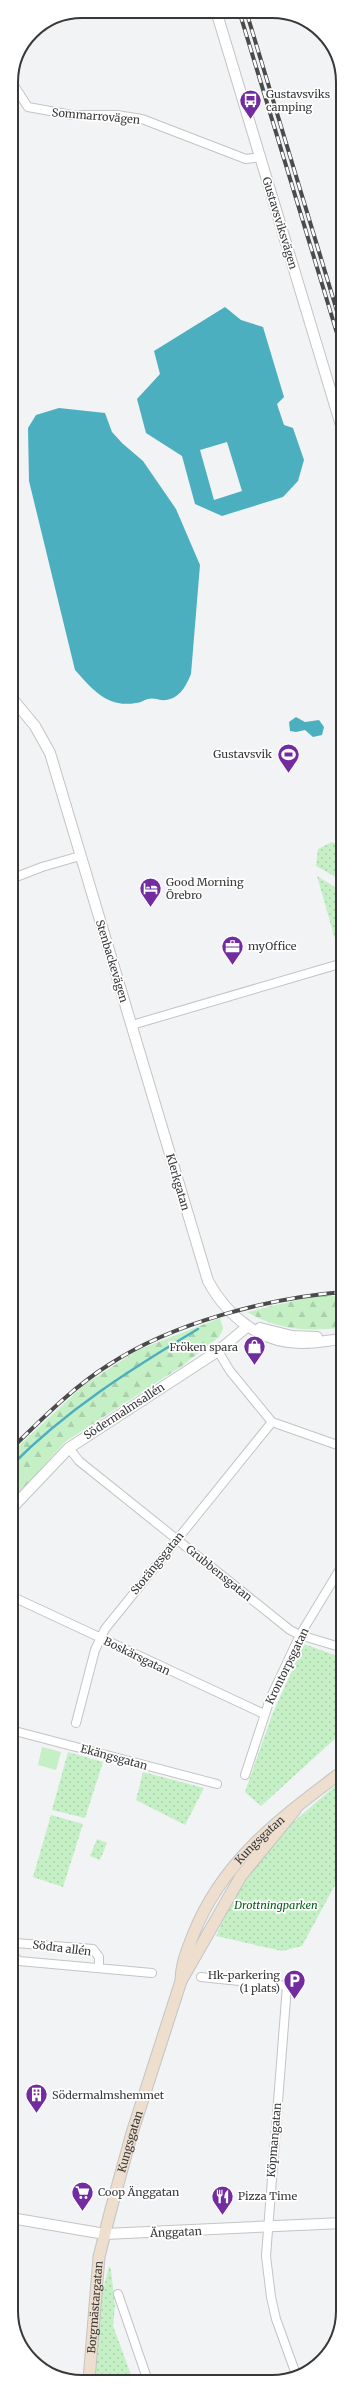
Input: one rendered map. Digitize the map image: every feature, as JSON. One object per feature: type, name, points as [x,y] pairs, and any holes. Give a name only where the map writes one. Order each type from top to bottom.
[{"type":"main road","name":"Kungsgatan","points":[[181,1981],[183,1960],[200,1917],[218,1885],[241,1855],[258,1838],[336,1777]]},
{"type":"main road","name":"Kungsgatan","points":[[105,2234],[132,2133],[181,1981],[241,1876],[295,1810]]},
{"type":"main road","name":"Borgmästargatan","points":[[89,2375],[99,2258],[105,2234]]},
{"type":"street","name":"Gustavsviksvägen","points":[[218,18],[336,409]]},
{"type":"street","name":"Sommarrovägen","points":[[18,92],[28,107],[72,115],[117,115],[142,119],[246,159],[261,157]]},
{"type":"street","name":"Stenbackevägen","points":[[18,705],[35,726],[50,753],[132,1025]]},
{"type":"street","points":[[18,876],[42,867],[80,856]]},
{"type":"street","points":[[132,1025],[336,965]]},
{"type":"street","name":"Klerkgatan","points":[[132,1025],[208,1281],[224,1306],[248,1326]]},
{"type":"street","points":[[248,1326],[259,1334],[287,1342],[303,1343],[336,1339]]},
{"type":"street","name":"Södermalmsallén","points":[[18,1502],[69,1448],[218,1351],[248,1326]]},
{"type":"street","points":[[218,1351],[230,1371],[272,1422],[336,1445]]},
{"type":"street","name":"Storängsgatan","points":[[76,1723],[100,1638],[105,1629],[272,1422]]},
{"type":"street","name":"Grubbensgatan","points":[[69,1448],[79,1460],[290,1630],[300,1635],[336,1646]]},
{"type":"street","name":"Krontorpsgatan","points":[[245,1775],[264,1714],[300,1635],[336,1576]]},
{"type":"street","name":"Boskärsgatan","points":[[18,1599],[264,1714]]},
{"type":"street","name":"Ekängsgatan","points":[[18,1732],[217,1784]]},
{"type":"street","name":"Södra allén","points":[[18,1943],[92,1949],[99,1957],[99,1968]]},
{"type":"street","name":"Södra allén","points":[[18,1960],[152,1973]]},
{"type":"street","name":"Köpmangatan","points":[[201,1977],[287,1986],[266,2256],[271,2297],[276,2319],[295,2371]]},
{"type":"street","name":"Änggatan","points":[[18,2219],[105,2234],[267,2228],[336,2223]]},
{"type":"street","points":[[118,2294],[146,2375]]},
{"type":"green space","points":[[332,842],[336,844],[336,877],[316,866],[318,849]]},
{"type":"green space","points":[[317,876],[336,888],[336,942]]},
{"type":"green space","points":[[315,1296],[336,1296],[336,1328],[304,1329],[282,1326],[271,1323],[247,1312]]},
{"type":"green space","points":[[220,1318],[223,1329],[219,1337],[182,1366],[65,1442],[18,1495],[18,1446],[84,1385],[138,1350]]},
{"type":"green space","points":[[304,1644],[336,1655],[336,1738],[261,1806],[245,1792],[272,1715]]},
{"type":"green space","points":[[42,1747],[61,1752],[56,1770],[38,1765]]},
{"type":"green space","points":[[68,1752],[103,1762],[85,1818],[52,1810]]},
{"type":"green space","points":[[143,1772],[204,1788],[185,1825],[136,1800]]},
{"type":"green space","name":"Drottningparken","points":[[336,1785],[336,1883],[302,1946],[282,1951],[216,1936],[241,1882],[283,1831]]},
{"type":"green space","points":[[51,1815],[83,1824],[63,1887],[33,1877]]},
{"type":"green space","points":[[97,1839],[107,1843],[100,1860],[90,1856]]},
{"type":"green space","points":[[109,2266],[111,2270],[115,2306],[113,2326],[131,2375],[95,2375],[101,2298]]},
{"type":"water","points":[[225,307],[241,320],[263,327],[284,397],[277,404],[284,425],[293,428],[304,460],[298,481],[283,497],[222,516],[195,504],[182,456],[146,433],[137,399],[160,374],[154,351]],"holes":[[[227,442],[242,491],[214,500],[200,450]]]},
{"type":"water","points":[[59,408],[105,413],[112,432],[122,443],[143,461],[176,509],[200,565],[191,674],[182,691],[171,699],[146,699],[138,703],[117,703],[101,696],[75,670],[29,481],[28,428],[36,415]]},
{"type":"water","points":[[296,717],[305,722],[319,720],[324,727],[322,735],[313,737],[305,730],[296,732],[290,731],[289,722]]},
{"type":"waterway","points":[[18,1459],[54,1427],[100,1392],[148,1359],[198,1329]]},
{"type":"railway","points":[[241,18],[336,330]]},
{"type":"railway","points":[[248,18],[336,308]]},
{"type":"railway","points":[[18,1442],[58,1404],[96,1373],[135,1349],[162,1336],[222,1315],[253,1307],[284,1300],[336,1293]]},
{"type":"place","name":"Gustavsviks camping","points":[[250,120]]},
{"type":"place","name":"Gustavsvik","points":[[288,774]]},
{"type":"place","name":"Good Morning Örebro","points":[[150,908]]},
{"type":"place","name":"myOffice","points":[[233,966]]},
{"type":"place","name":"Fröken spara","points":[[254,1366]]},
{"type":"place","name":"Hk-parkering (1 plats)","points":[[295,2000]]},
{"type":"place","name":"Södermalmshemmet","points":[[37,2114]]},
{"type":"place","name":"Coop Änggatan","points":[[83,2212]]},
{"type":"place","name":"Pizza Time","points":[[222,2216]]}]
